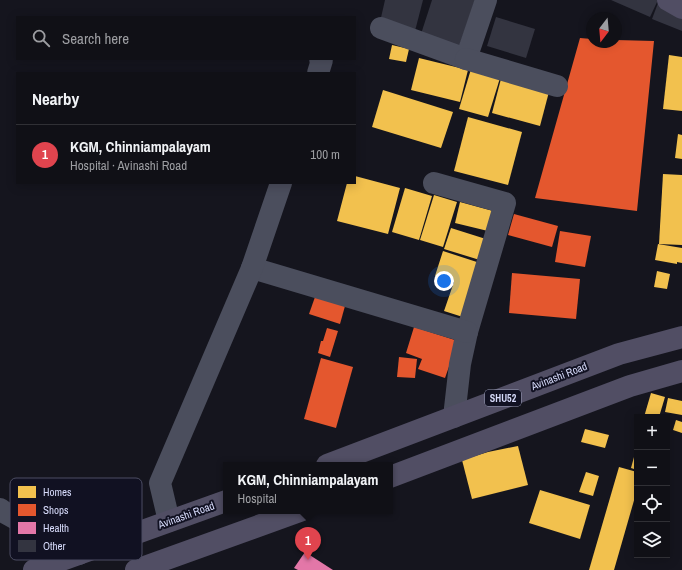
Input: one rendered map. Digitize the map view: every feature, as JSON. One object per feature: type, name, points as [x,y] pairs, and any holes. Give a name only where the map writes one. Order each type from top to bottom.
[{"type":"main road","points":[[668,0],[682,8]]},
{"type":"main road","name":"Avinashi Road","points":[[335,462],[619,354],[682,337]]},
{"type":"main road","points":[[393,477],[630,386],[682,371]]},
{"type":"main road","name":"Avinashi Road","points":[[142,531],[223,502]]},
{"type":"main road","points":[[136,570],[292,514]]},
{"type":"main road","name":"Avinashi Road","points":[[35,570],[62,560]]},
{"type":"street","points":[[466,59],[486,0]]},
{"type":"street","points":[[381,28],[466,59],[557,86]]},
{"type":"street","points":[[318,72],[322,60]]},
{"type":"street","points":[[434,183],[505,203],[467,332],[460,364],[454,417]]},
{"type":"street","points":[[169,521],[160,483],[252,268],[281,184]]},
{"type":"street","points":[[252,268],[467,332]]},
{"type":"street","points":[[0,509],[10,516]]},
{"type":"building: Homes","points":[[392,45],[409,49],[406,62],[389,59]]},
{"type":"building: Homes","points":[[669,55],[682,57],[682,111],[663,109]]},
{"type":"building: Homes","points":[[419,58],[468,70],[460,102],[411,90]]},
{"type":"building: Homes","points":[[471,69],[500,78],[488,117],[459,109]]},
{"type":"building: Homes","points":[[502,75],[550,88],[540,126],[492,113]]},
{"type":"building: Homes","points":[[383,90],[453,112],[441,148],[372,127]]},
{"type":"building: Homes","points":[[468,117],[522,132],[508,185],[454,171]]},
{"type":"building: Homes","points":[[678,134],[682,135],[682,159],[675,158]]},
{"type":"building: Homes","points":[[663,174],[682,175],[682,245],[659,244]]},
{"type":"building: Homes","points":[[356,176],[400,188],[388,234],[337,221],[347,184],[356,184]]},
{"type":"building: Homes","points":[[405,188],[432,196],[419,240],[392,232]]},
{"type":"building: Homes","points":[[434,195],[457,202],[443,247],[420,240]]},
{"type":"building: Homes","points":[[460,202],[493,211],[488,231],[455,223]]},
{"type":"building: Homes","points":[[451,228],[489,240],[483,261],[444,249]]},
{"type":"building: Homes","points":[[658,244],[682,248],[682,263],[677,262],[677,264],[655,260]]},
{"type":"building: Homes","points":[[443,251],[483,264],[466,318],[444,311],[454,282],[435,276]]},
{"type":"building: Homes","points":[[657,271],[670,274],[667,289],[654,287]]},
{"type":"building: Homes","points":[[651,393],[665,397],[660,414],[645,414]]},
{"type":"building: Homes","points":[[668,398],[682,401],[682,415],[665,412]]},
{"type":"building: Homes","points":[[676,420],[682,422],[682,433],[673,430]]},
{"type":"building: Homes","points":[[585,429],[609,435],[605,448],[581,442]]},
{"type":"building: Homes","points":[[518,446],[528,485],[472,499],[462,460],[488,452]]},
{"type":"building: Homes","points":[[634,457],[634,469],[631,468]]},
{"type":"building: Homes","points":[[619,467],[634,471],[634,500],[614,570],[589,570]]},
{"type":"building: Homes","points":[[586,472],[599,476],[593,496],[579,492]]},
{"type":"building: Homes","points":[[540,490],[590,505],[580,539],[529,523]]},
{"type":"building: Shops","points":[[580,38],[586,38],[586,48],[622,48],[622,40],[654,41],[637,211],[535,198]]},
{"type":"building: Shops","points":[[514,214],[558,226],[552,247],[508,235]]},
{"type":"building: Shops","points":[[560,231],[591,236],[585,267],[555,262]]},
{"type":"building: Shops","points":[[512,273],[580,279],[576,319],[509,313]]},
{"type":"building: Shops","points":[[315,297],[345,306],[340,324],[309,314]]},
{"type":"building: Shops","points":[[414,327],[458,341],[445,378],[418,369],[422,359],[406,353]]},
{"type":"building: Shops","points":[[327,328],[338,331],[330,357],[318,353],[321,341],[323,341]]},
{"type":"building: Shops","points":[[399,357],[417,359],[415,378],[397,377]]},
{"type":"building: Shops","points":[[321,358],[353,367],[336,428],[304,419]]},
{"type":"building: Health","points":[[305,552],[333,570],[298,570],[294,568]]},
{"type":"building: Other","points":[[385,0],[423,0],[415,31],[380,22]]},
{"type":"building: Other","points":[[432,0],[475,0],[459,47],[421,34]]},
{"type":"building: Other","points":[[611,0],[658,0],[650,17]]},
{"type":"building: Other","points":[[658,3],[682,13],[682,31],[652,19]]},
{"type":"building: Other","points":[[496,17],[535,29],[526,58],[487,46]]},
{"type":"place","name":"KGM, Chinniampalayam","points":[[308,560]]}]
